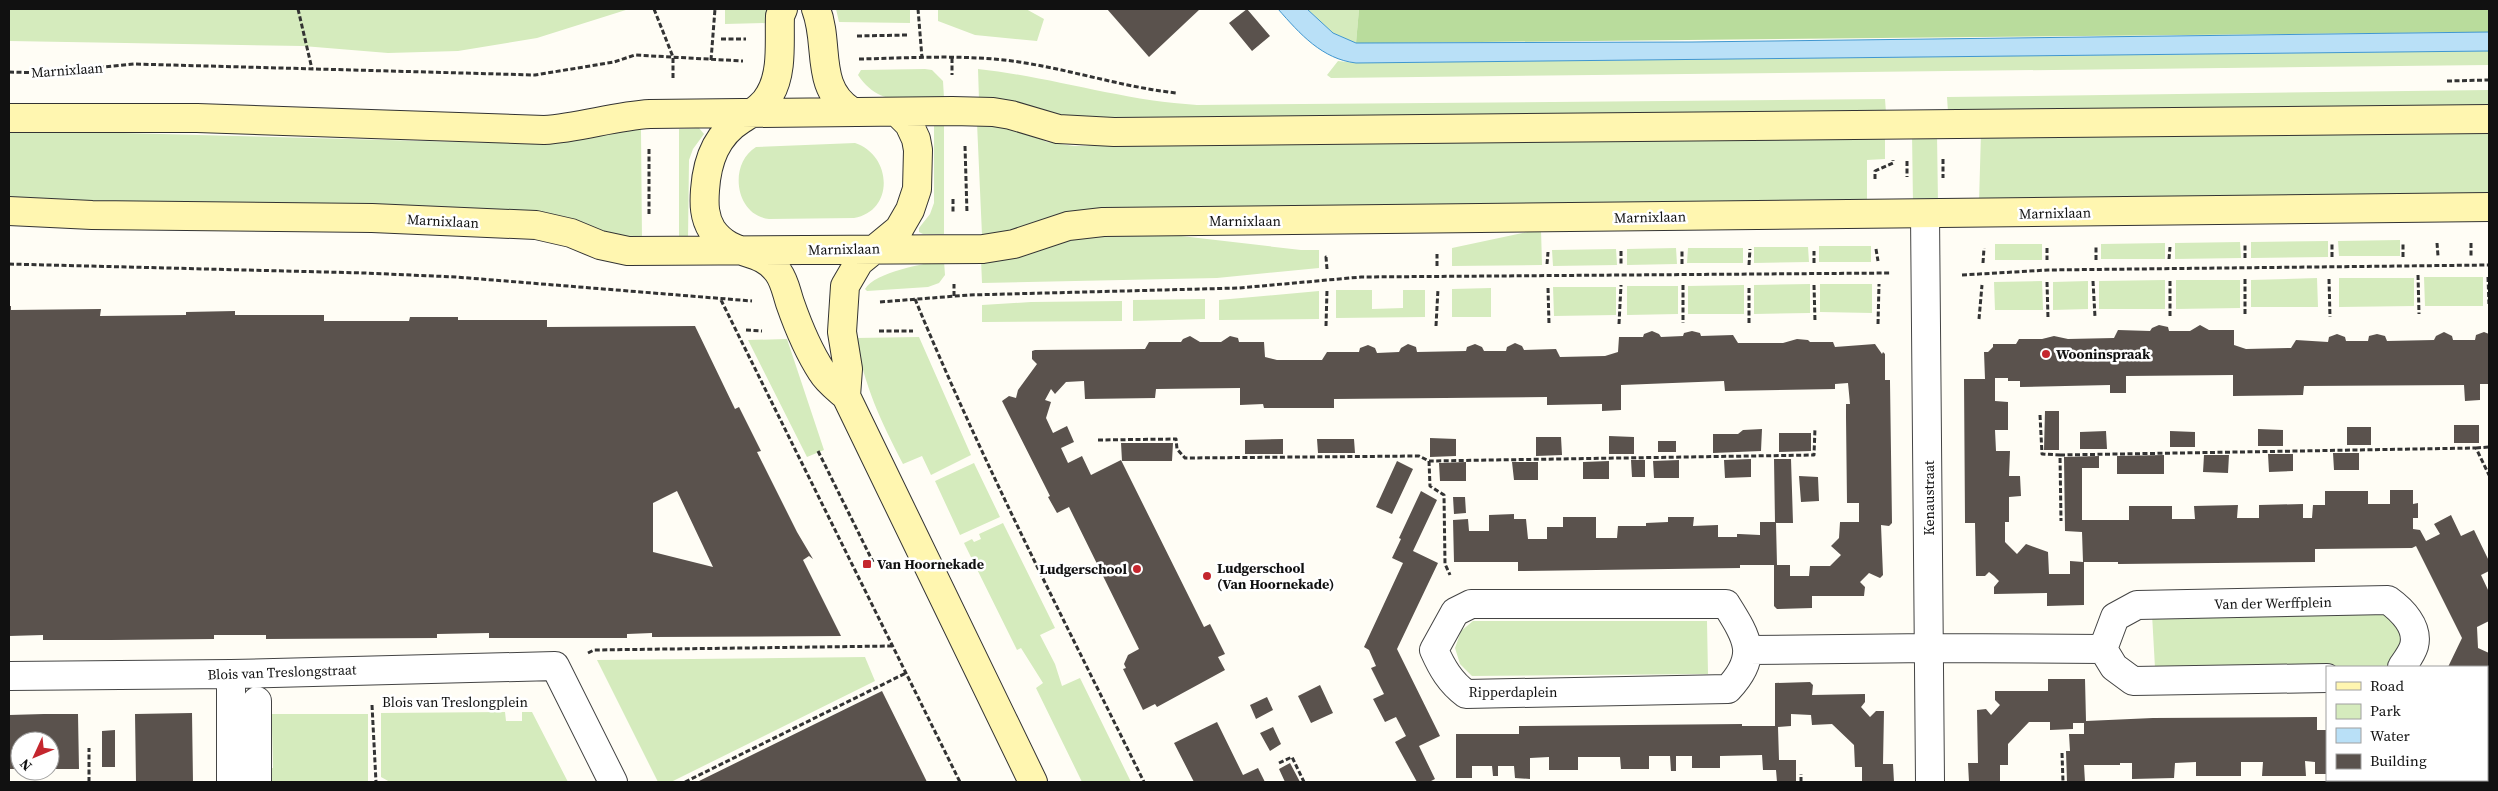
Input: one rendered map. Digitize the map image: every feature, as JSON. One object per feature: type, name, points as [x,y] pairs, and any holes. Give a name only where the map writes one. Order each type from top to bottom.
[{"type":"main road","points":[[784,9],[780,16],[776,78],[769,96],[751,114],[732,126],[714,149],[706,170],[704,206],[706,217],[718,237],[737,251],[752,253],[771,264],[785,282],[790,303],[822,374],[846,396],[1033,782]]},
{"type":"main road","points":[[816,9],[819,16],[824,60],[830,90],[838,100],[852,111]]},
{"type":"main road","points":[[9,118],[197,118],[544,130],[573,128],[611,118],[642,114],[706,112],[751,114],[852,111],[993,112],[1011,114],[1058,129],[1094,132],[2489,118]]},
{"type":"main road","points":[[846,396],[848,368],[842,332],[842,304],[845,286],[852,271],[867,254],[888,240],[903,223],[913,203],[917,189],[917,145],[909,124],[897,112]]},
{"type":"main road","name":"Marnixlaan","points":[[9,211],[92,215],[372,218],[536,225],[571,233],[614,249],[646,252],[876,248],[954,250],[1000,247],[1030,240],[1068,226],[1103,222],[2489,207]]},
{"type":"street","name":"Kenaustraat","points":[[1925,214],[1930,782]]},
{"type":"street","name":"Van der Werffplein","points":[[2103,649],[2115,617],[2137,605],[2388,600],[2403,611],[2413,633],[2414,646],[2403,666]]},
{"type":"street","points":[[1464,608],[1471,604],[1726,604],[1739,625],[1749,650],[2103,649],[2114,667],[2133,682],[2326,678]]},
{"type":"street","name":"Ripperdaplein","points":[[1464,608],[1455,612],[1434,650],[1442,670],[1455,686],[1466,694],[1728,689],[1743,673],[1749,650]]},
{"type":"street","points":[[555,666],[613,782]]},
{"type":"street","name":"Blois van Treslongstraat","points":[[9,676],[231,674],[555,666]]},
{"type":"street","points":[[231,674],[231,782]]},
{"type":"street","points":[[257,701],[257,782]]},
{"type":"path","points":[[298,9],[312,69]]},
{"type":"path","points":[[654,9],[672,57]]},
{"type":"path","points":[[711,60],[716,9]]},
{"type":"path","points":[[918,9],[922,58]]},
{"type":"path","points":[[851,36],[908,35]]},
{"type":"path","name":"Marnixlaan","points":[[9,72],[46,74],[134,64],[535,75],[614,62],[634,55],[778,62]]},
{"type":"path","points":[[824,60],[922,58],[1017,62],[1048,66],[1131,87],[1181,94]]},
{"type":"path","points":[[2442,81],[2489,80]]},
{"type":"path","points":[[965,137],[967,216]]},
{"type":"path","points":[[649,145],[649,221]]},
{"type":"path","points":[[1874,187],[1875,171],[1893,162],[1893,153]]},
{"type":"path","points":[[2471,237],[2471,256]]},
{"type":"path","points":[[2332,238],[2332,257]]},
{"type":"path","points":[[2403,238],[2403,257]]},
{"type":"path","points":[[2437,238],[2438,256]]},
{"type":"path","points":[[2245,258],[2246,239]]},
{"type":"path","points":[[2096,240],[2096,260]]},
{"type":"path","points":[[2169,260],[2170,241]]},
{"type":"path","points":[[2047,242],[2047,260]]},
{"type":"path","points":[[1749,265],[1750,244]]},
{"type":"path","points":[[1682,245],[1682,264]]},
{"type":"path","points":[[1814,245],[1814,263]]},
{"type":"path","points":[[1621,246],[1621,265]]},
{"type":"path","points":[[1326,257],[1327,269]]},
{"type":"path","points":[[9,264],[438,276],[555,284],[721,300],[790,303]]},
{"type":"path","points":[[842,304],[969,295],[1239,288],[1361,277],[1878,273],[1983,275],[2048,270],[2489,265]]},
{"type":"path","points":[[2418,275],[2420,314]]},
{"type":"path","points":[[2488,276],[2489,304]]},
{"type":"path","points":[[2245,279],[2245,316]]},
{"type":"path","points":[[2329,279],[2330,317]]},
{"type":"path","points":[[2170,280],[2170,316]]},
{"type":"path","points":[[2093,281],[2095,317]]},
{"type":"path","points":[[2048,282],[2048,318]]},
{"type":"path","points":[[1814,284],[1815,321]]},
{"type":"path","points":[[1878,324],[1879,284]]},
{"type":"path","points":[[1619,324],[1621,285]]},
{"type":"path","points":[[1682,285],[1683,323]]},
{"type":"path","points":[[1979,319],[1982,285]]},
{"type":"path","points":[[1749,287],[1749,323]]},
{"type":"path","points":[[1548,288],[1549,324]]},
{"type":"path","points":[[1436,326],[1438,289]]},
{"type":"path","points":[[1326,326],[1327,290]]},
{"type":"path","points":[[915,299],[951,386],[982,453],[1144,782]]},
{"type":"path","points":[[721,300],[960,782]]},
{"type":"path","points":[[870,331],[913,331]]},
{"type":"path","points":[[2040,415],[2042,454],[2489,447]]},
{"type":"path","points":[[1098,440],[1176,439],[1177,450],[1185,458],[1419,456],[1429,461],[1814,455],[1815,428]]},
{"type":"path","points":[[2476,448],[2489,475]]},
{"type":"path","points":[[818,451],[872,562]]},
{"type":"path","points":[[2060,455],[2061,521]]},
{"type":"path","points":[[1429,461],[1430,486],[1444,495],[1445,564],[1464,608]]},
{"type":"path","points":[[555,666],[594,650],[892,646]]},
{"type":"path","points":[[685,782],[906,673]]},
{"type":"path","name":"Blois van Treslongplein","points":[[376,782],[372,702],[381,702]]},
{"type":"path","points":[[89,782],[90,748]]},
{"type":"path","points":[[2062,753],[2063,782]]},
{"type":"path","points":[[1279,763],[1292,757],[1304,782]]},
{"type":"path","points":[[1800,782],[1801,774]]},
{"type":"green space","points":[[9,9],[629,9],[537,38],[458,51],[388,53],[303,46],[9,41]]},
{"type":"green space","points":[[725,9],[769,9],[768,23],[725,24]]},
{"type":"green space","points":[[836,9],[910,9],[910,23],[839,22]]},
{"type":"green space","points":[[938,9],[1026,9],[1044,19],[1037,41],[975,35],[938,21]]},
{"type":"green space","points":[[1307,9],[1359,9],[1356,43],[1333,33]]},
{"type":"green space","points":[[1359,9],[2489,9],[2489,32],[1356,43]]},
{"type":"green space","points":[[2489,51],[2489,65],[1331,78],[1327,75],[1338,61],[1356,63]]},
{"type":"green space","points":[[978,69],[1033,77],[1142,99],[1197,105],[1885,99],[1886,113],[1086,120],[979,100]]},
{"type":"green space","points":[[861,70],[932,70],[943,81],[944,98],[907,100],[886,97],[876,93],[867,86],[858,75]]},
{"type":"green space","points":[[2489,90],[2489,106],[1948,112],[1947,97]]},
{"type":"green space","points":[[934,123],[944,123],[944,234],[923,234],[919,232],[919,228],[930,214],[934,203]]},
{"type":"green space","points":[[977,123],[1015,128],[1047,142],[1074,146],[1885,134],[1885,159],[1867,160],[1867,204],[1020,230],[982,235]]},
{"type":"green space","points":[[2489,127],[2489,197],[1979,202],[1981,133]]},
{"type":"green space","points":[[699,128],[704,134],[693,149],[689,160],[688,239],[679,239],[679,129]]},
{"type":"green space","points":[[9,130],[540,144],[616,131],[641,130],[642,241],[612,237],[578,222],[546,215],[9,201]]},
{"type":"green space","points":[[1912,133],[1937,134],[1938,204],[1913,204]]},
{"type":"green space","points":[[855,143],[867,149],[876,159],[882,170],[884,182],[882,194],[877,205],[867,213],[854,218],[769,219],[758,215],[749,208],[743,199],[739,188],[741,165],[747,155],[756,147]]},
{"type":"green space","points":[[1541,229],[1542,265],[1452,266],[1452,248]]},
{"type":"green space","points":[[1155,233],[1301,250],[1319,250],[1319,268],[1217,278],[982,283],[981,259],[1071,238],[1093,235]]},
{"type":"green space","points":[[2400,240],[2400,256],[2339,256],[2338,241]]},
{"type":"green space","points":[[2328,241],[2328,257],[2251,258],[2251,242]]},
{"type":"green space","points":[[2240,242],[2241,258],[2175,259],[2175,243]]},
{"type":"green space","points":[[2165,243],[2165,259],[2101,259],[2101,244]]},
{"type":"green space","points":[[1995,244],[2042,244],[2042,260],[1995,260]]},
{"type":"green space","points":[[1819,246],[1871,246],[1871,262],[1819,262]]},
{"type":"green space","points":[[1754,247],[1808,247],[1809,262],[1754,263]]},
{"type":"green space","points":[[1676,248],[1677,264],[1627,265],[1627,249]]},
{"type":"green space","points":[[1688,248],[1743,248],[1743,263],[1687,263]]},
{"type":"green space","points":[[1616,249],[1617,265],[1553,266],[1552,250]]},
{"type":"green space","points":[[944,261],[945,275],[939,283],[928,287],[867,291],[865,289],[870,283],[889,273],[913,266]]},
{"type":"green space","points":[[2424,277],[2483,277],[2483,306],[2425,306]]},
{"type":"green space","points":[[2317,278],[2318,307],[2251,307],[2251,280]]},
{"type":"green space","points":[[2339,278],[2414,278],[2414,306],[2339,307]]},
{"type":"green space","points":[[2165,280],[2165,309],[2099,309],[2099,281]]},
{"type":"green space","points":[[2176,280],[2240,280],[2240,308],[2176,309]]},
{"type":"green space","points":[[2042,281],[2043,310],[1995,310],[1994,282]]},
{"type":"green space","points":[[2088,281],[2088,309],[2053,310],[2053,282]]},
{"type":"green space","points":[[1810,284],[1810,313],[1754,314],[1754,285]]},
{"type":"green space","points":[[1820,284],[1872,284],[1872,313],[1820,312]]},
{"type":"green space","points":[[1744,285],[1744,314],[1688,314],[1688,286]]},
{"type":"green space","points":[[1627,286],[1678,286],[1678,314],[1627,315]]},
{"type":"green space","points":[[1553,287],[1616,287],[1616,315],[1554,316]]},
{"type":"green space","points":[[1491,288],[1491,317],[1452,317],[1452,289]]},
{"type":"green space","points":[[1336,290],[1372,290],[1372,309],[1403,308],[1403,290],[1425,290],[1425,317],[1336,318]]},
{"type":"green space","points":[[1319,291],[1319,319],[1219,320],[1219,300]]},
{"type":"green space","points":[[1205,299],[1205,319],[1133,321],[1133,300]]},
{"type":"green space","points":[[1122,301],[1122,321],[982,322],[982,305],[1031,302]]},
{"type":"green space","points":[[919,337],[971,455],[931,475],[922,456],[903,464],[874,403],[859,355],[856,338]]},
{"type":"green space","points":[[787,339],[824,450],[807,457],[748,340]]},
{"type":"green space","points":[[974,463],[1000,517],[960,535],[935,481]]},
{"type":"green space","points":[[1003,523],[1055,628],[1040,635],[1055,664],[1062,686],[1080,678],[1131,782],[1082,782],[1036,688],[1043,683],[1021,648],[1017,650],[964,543],[972,539],[974,542],[981,539],[979,534]]},
{"type":"green space","points":[[2384,612],[2405,637],[2390,665],[2387,666],[2155,668],[2152,614]]},
{"type":"green space","points":[[1473,621],[1707,621],[1708,674],[1472,676],[1460,664],[1455,648],[1461,631]]},
{"type":"green space","points":[[865,657],[875,681],[671,782],[658,782],[597,660]]},
{"type":"green space","points":[[505,712],[506,721],[522,721],[522,712],[532,712],[568,782],[390,782],[381,777],[381,713]]},
{"type":"green space","points":[[264,714],[368,714],[368,782],[265,782],[265,769],[273,768],[272,729],[264,728]]},
{"type":"water","points":[[1278,9],[1307,9],[1333,33],[1356,43],[1692,42],[2489,32],[2489,51],[1356,63],[1344,61],[1322,51],[1303,36]]},
{"type":"building","points":[[1107,9],[1200,9],[1149,57]]},
{"type":"building","points":[[1247,9],[1270,36],[1252,51],[1229,23]]},
{"type":"building","points":[[9,306],[11,306],[11,310],[101,309],[100,316],[186,315],[186,312],[235,311],[235,315],[324,315],[324,321],[409,321],[410,317],[458,317],[458,320],[547,320],[547,327],[695,326],[735,409],[739,407],[761,451],[757,452],[797,532],[813,559],[809,556],[803,560],[841,636],[652,637],[652,633],[627,634],[627,638],[489,638],[489,633],[437,634],[437,638],[266,639],[266,635],[214,635],[214,639],[43,640],[43,635],[9,636]],"holes":[[[677,491],[713,567],[653,552],[653,503]]]},
{"type":"building","points":[[2159,325],[2168,327],[2169,331],[2190,331],[2200,325],[2209,330],[2234,330],[2234,345],[2246,349],[2291,348],[2296,340],[2328,342],[2329,337],[2337,334],[2345,337],[2346,341],[2368,341],[2369,336],[2377,334],[2385,336],[2387,341],[2434,340],[2436,336],[2444,332],[2452,336],[2453,340],[2475,340],[2476,335],[2484,332],[2489,334],[2489,384],[2480,384],[2480,400],[2465,401],[2464,385],[2304,386],[2303,395],[2233,396],[2233,375],[2126,376],[2126,393],[2110,393],[2110,385],[2020,387],[2020,381],[2008,381],[2008,378],[1995,378],[1995,401],[2008,402],[2008,430],[1995,430],[1996,451],[2010,451],[2009,476],[2020,476],[2021,496],[2009,497],[2009,522],[2005,522],[2005,542],[2017,554],[2026,544],[2048,552],[2049,574],[2070,574],[2070,561],[2083,562],[2082,532],[2065,531],[2064,457],[2099,456],[2099,468],[2082,468],[2082,520],[2129,520],[2129,506],[2172,506],[2172,519],[2195,519],[2194,506],[2238,505],[2237,518],[2259,518],[2259,505],[2303,504],[2303,518],[2312,518],[2313,505],[2325,505],[2325,491],[2368,491],[2368,504],[2390,504],[2390,490],[2413,490],[2413,504],[2418,503],[2418,518],[2413,518],[2413,529],[2420,530],[2426,541],[2440,534],[2434,524],[2451,515],[2461,536],[2474,530],[2489,561],[2489,571],[2481,575],[2489,592],[2489,621],[2477,627],[2478,648],[2489,653],[2488,688],[2488,666],[2448,666],[2462,638],[2416,546],[2412,548],[2315,549],[2315,562],[2118,564],[2118,562],[2084,562],[2084,605],[2047,606],[2047,593],[1994,594],[1994,587],[1999,581],[1994,576],[1989,572],[1985,576],[1976,576],[1975,523],[1965,523],[1964,379],[1985,379],[1984,352],[1988,352],[1993,347],[1993,344],[2016,344],[2019,339],[2042,339],[2054,336],[2068,339],[2114,338],[2118,330],[2150,331]]},
{"type":"building","points":[[1652,331],[1661,337],[1683,336],[1684,333],[1692,331],[1700,333],[1701,336],[1733,335],[1738,343],[1783,343],[1797,339],[1810,342],[1833,342],[1835,347],[1875,344],[1882,354],[1883,352],[1885,354],[1885,380],[1890,380],[1892,523],[1889,526],[1881,525],[1883,575],[1880,578],[1869,573],[1860,582],[1865,587],[1864,596],[1812,596],[1812,608],[1777,609],[1774,606],[1774,565],[1740,565],[1740,568],[1518,571],[1518,562],[1454,562],[1453,520],[1468,519],[1469,531],[1489,531],[1489,515],[1514,514],[1514,519],[1526,519],[1528,539],[1547,539],[1547,527],[1563,527],[1563,517],[1596,517],[1596,538],[1617,538],[1618,526],[1646,526],[1646,523],[1668,522],[1668,517],[1694,517],[1693,526],[1718,525],[1718,537],[1737,537],[1737,534],[1760,535],[1760,522],[1775,522],[1774,459],[1791,459],[1793,523],[1776,523],[1777,565],[1790,565],[1790,576],[1809,576],[1810,566],[1830,566],[1841,555],[1831,546],[1839,538],[1840,522],[1859,522],[1859,503],[1847,503],[1846,404],[1850,404],[1848,383],[1835,384],[1835,389],[1725,391],[1724,381],[1621,385],[1621,410],[1602,411],[1602,404],[1547,405],[1547,397],[1334,399],[1334,408],[1264,408],[1263,404],[1240,405],[1240,388],[1156,389],[1155,398],[1085,399],[1084,381],[1066,382],[1055,394],[1051,389],[1045,400],[1051,402],[1046,418],[1053,433],[1067,426],[1074,442],[1061,448],[1068,463],[1082,456],[1091,475],[1121,460],[1204,627],[1210,624],[1225,654],[1218,657],[1225,670],[1157,707],[1155,704],[1143,710],[1123,669],[1126,668],[1124,664],[1128,655],[1139,649],[1069,507],[1057,513],[1002,401],[1009,396],[1016,398],[1018,390],[1037,364],[1032,359],[1032,351],[1035,350],[1145,349],[1149,342],[1181,342],[1190,336],[1200,342],[1221,342],[1230,336],[1238,338],[1239,342],[1264,342],[1265,357],[1277,360],[1322,360],[1327,352],[1359,352],[1360,348],[1368,345],[1375,348],[1377,353],[1399,352],[1401,348],[1408,344],[1416,347],[1417,352],[1466,351],[1467,347],[1475,344],[1482,347],[1484,351],[1506,351],[1507,347],[1515,343],[1522,346],[1524,350],[1556,349],[1560,357],[1605,356],[1618,352],[1619,337],[1643,337],[1644,334]]},
{"type":"building","points":[[2045,411],[2059,411],[2059,450],[2044,450]]},
{"type":"building","points":[[2454,425],[2479,425],[2479,443],[2454,443]]},
{"type":"building","points":[[2347,427],[2371,427],[2371,445],[2347,445]]},
{"type":"building","points":[[1762,429],[1761,451],[1713,453],[1713,434],[1738,434],[1743,430]]},
{"type":"building","points":[[2258,429],[2283,430],[2283,446],[2258,446]]},
{"type":"building","points":[[2106,431],[2107,449],[2080,449],[2080,432]]},
{"type":"building","points":[[2170,431],[2195,432],[2195,447],[2170,447]]},
{"type":"building","points":[[1779,433],[1811,433],[1811,451],[1779,452]]},
{"type":"building","points":[[1609,436],[1634,437],[1634,454],[1609,454]]},
{"type":"building","points":[[1536,437],[1561,437],[1562,455],[1536,456]]},
{"type":"building","points":[[1430,438],[1456,439],[1456,456],[1430,457]]},
{"type":"building","points":[[1283,439],[1283,454],[1245,454],[1245,440]]},
{"type":"building","points":[[1317,439],[1354,439],[1355,453],[1318,453]]},
{"type":"building","points":[[1658,441],[1676,441],[1676,452],[1658,452]]},
{"type":"building","points":[[1121,443],[1173,443],[1172,461],[1122,461]]},
{"type":"building","points":[[2333,453],[2359,453],[2359,470],[2334,470]]},
{"type":"building","points":[[2268,454],[2293,454],[2293,471],[2269,472]]},
{"type":"building","points":[[2164,455],[2164,474],[2117,474],[2117,456]]},
{"type":"building","points":[[2204,455],[2229,455],[2228,473],[2203,472]]},
{"type":"building","points":[[1751,459],[1751,477],[1725,478],[1724,460]]},
{"type":"building","points":[[1631,460],[1645,460],[1645,477],[1632,477]]},
{"type":"building","points":[[1679,460],[1679,478],[1654,478],[1653,461]]},
{"type":"building","points":[[1397,461],[1413,469],[1392,514],[1376,507]]},
{"type":"building","points":[[1609,461],[1609,479],[1583,479],[1583,462]]},
{"type":"building","points":[[1466,462],[1466,481],[1440,481],[1439,463]]},
{"type":"building","points":[[1512,462],[1538,462],[1538,480],[1514,480]]},
{"type":"building","points":[[1799,476],[1818,477],[1819,501],[1801,502]]},
{"type":"building","points":[[1421,491],[1437,500],[1413,551],[1438,563],[1397,649],[1440,736],[1419,746],[1435,779],[1429,782],[1417,782],[1395,742],[1406,736],[1396,717],[1385,722],[1373,699],[1384,694],[1371,668],[1376,666],[1369,650],[1364,647],[1403,563],[1392,558],[1401,539],[1399,538]]},
{"type":"building","points":[[1453,497],[1465,497],[1466,513],[1454,514]]},
{"type":"building","points":[[2048,679],[2085,679],[2086,721],[2153,718],[2317,717],[2317,730],[2326,730],[2326,774],[2315,774],[2315,762],[2305,761],[2306,776],[2262,776],[2263,762],[2241,762],[2241,776],[2196,776],[2196,762],[2175,763],[2174,778],[2132,779],[2132,763],[2120,763],[2120,765],[2084,765],[2085,782],[2067,782],[2066,751],[2070,751],[2069,734],[2084,734],[2084,723],[2073,723],[2073,729],[2050,730],[2050,722],[2029,722],[2008,744],[2008,765],[2000,765],[2000,782],[1969,782],[1968,763],[1978,763],[1977,710],[1986,709],[1991,715],[2000,705],[1995,700],[1995,691],[2048,691]]},
{"type":"building","points":[[1810,682],[1813,685],[1812,695],[1865,694],[1865,702],[1861,707],[1870,717],[1876,711],[1884,711],[1883,764],[1893,764],[1894,782],[1862,782],[1862,767],[1855,767],[1854,745],[1832,724],[1812,725],[1811,715],[1791,714],[1791,726],[1778,727],[1779,760],[1796,760],[1796,782],[1777,782],[1776,770],[1763,770],[1762,755],[1720,756],[1720,768],[1692,768],[1692,756],[1676,756],[1676,771],[1671,771],[1670,756],[1649,756],[1649,769],[1621,769],[1620,757],[1578,757],[1578,770],[1549,770],[1549,757],[1530,758],[1530,779],[1515,778],[1514,766],[1498,766],[1498,776],[1493,776],[1492,766],[1472,766],[1472,778],[1456,778],[1456,734],[1519,734],[1519,726],[1742,724],[1742,726],[1775,726],[1775,683]]},
{"type":"building","points":[[1320,685],[1333,713],[1311,723],[1298,696]]},
{"type":"building","points":[[882,691],[927,782],[697,782]]},
{"type":"building","points":[[1267,697],[1273,710],[1256,719],[1250,705]]},
{"type":"building","points":[[2488,702],[2489,703],[2488,721]]},
{"type":"building","points":[[192,713],[193,782],[136,782],[135,714]]},
{"type":"building","points":[[78,714],[79,769],[60,769],[60,731],[10,731],[9,769],[9,715]]},
{"type":"building","points":[[1217,722],[1243,775],[1258,768],[1265,782],[1194,782],[1174,743]]},
{"type":"building","points":[[1273,727],[1281,744],[1270,751],[1260,733]]},
{"type":"building","points":[[115,730],[115,767],[102,767],[102,731]]},
{"type":"building","points":[[1290,763],[1300,782],[1285,782],[1279,769]]},
{"type":"building","points":[[2326,781],[2372,781],[2372,782]]},
{"type":"building","points":[[2394,781],[2416,781],[2416,782]]},
{"type":"place","name":"Wooninspraak","points":[[2046,354]]},
{"type":"place","name":"Van Hoornekade","points":[[867,564]]},
{"type":"place","name":"Ludgerschool","points":[[1137,569]]},
{"type":"place","name":"Ludgerschool (Van Hoornekade)","points":[[1207,576]]}]
